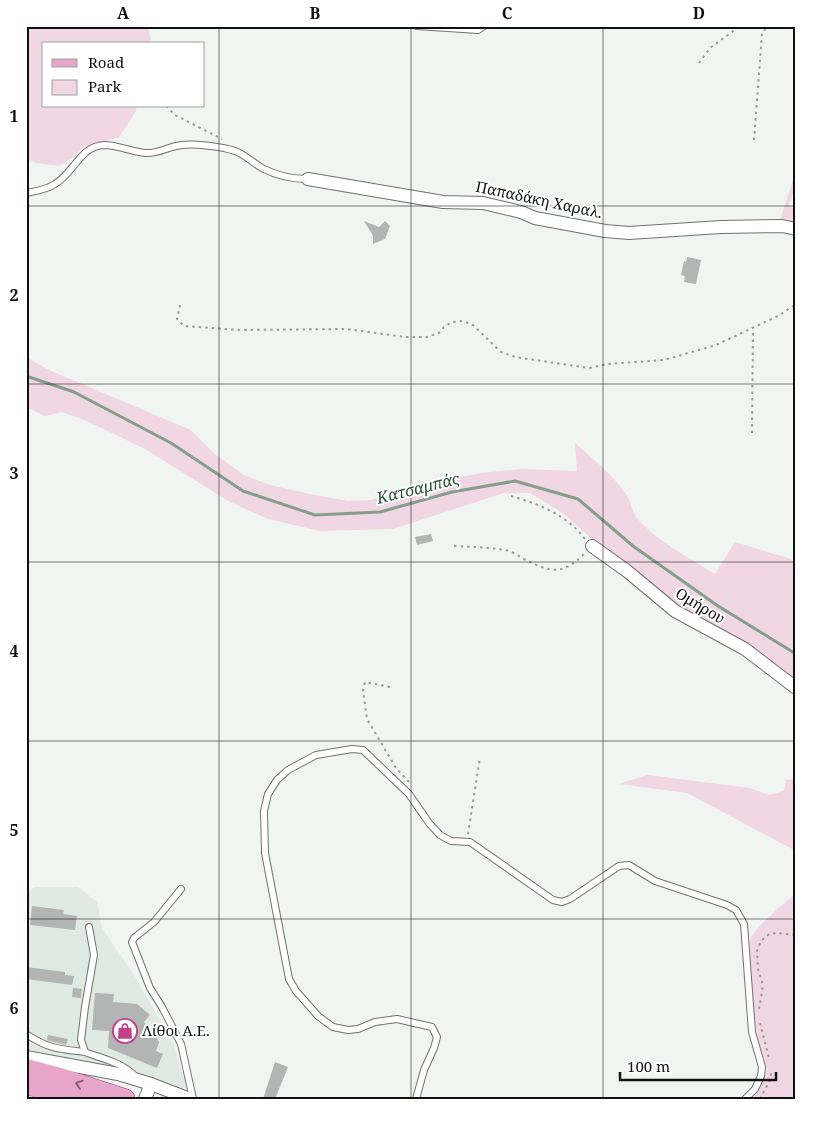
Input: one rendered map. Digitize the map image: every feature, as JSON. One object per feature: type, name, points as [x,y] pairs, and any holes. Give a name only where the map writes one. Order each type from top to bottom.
[{"type":"main road","points":[[26,1069],[125,1099]]},
{"type":"main road","points":[[26,1084],[80,1099]]},
{"type":"street","name":"Παπαδάκη Χαραλ.","points":[[308,179],[443,202],[483,202],[535,218],[605,231],[629,233],[721,227],[782,226],[796,228]]},
{"type":"street","name":"Ομήρου","points":[[592,546],[675,611],[745,649],[796,688]]},
{"type":"street","points":[[26,1057],[118,1074],[191,1099]]},
{"type":"street","points":[[145,1082],[145,1099]]},
{"type":"lane","points":[[417,26],[478,30],[484,26]]},
{"type":"lane","points":[[26,193],[42,190],[55,184],[67,174],[90,148],[104,145],[145,153],[192,144],[235,151],[264,169],[295,179],[308,179]]},
{"type":"lane","points":[[416,1099],[424,1070],[436,1043],[437,1037],[432,1027],[397,1019],[375,1022],[358,1029],[348,1030],[333,1027],[304,1002],[290,980],[265,853],[264,811],[268,794],[278,780],[288,770],[316,755],[352,749],[363,750],[409,794],[429,823],[440,835],[451,841],[470,842],[553,900],[562,902],[570,899],[619,866],[629,865],[654,881],[727,905],[736,910],[744,924],[752,1032],[762,1067],[761,1076],[755,1089],[745,1099]]},
{"type":"lane","points":[[181,889],[154,922],[134,938],[132,942],[150,988],[181,1044],[191,1099]]},
{"type":"lane","points":[[85,1052],[81,1040],[94,955],[89,928]]},
{"type":"lane","points":[[26,1034],[42,1045],[85,1052],[120,1065],[145,1082]]},
{"type":"path","points":[[699,63],[710,48],[740,26]]},
{"type":"path","points":[[754,140],[762,34],[767,26]]},
{"type":"path","points":[[168,108],[174,115],[218,136],[235,151]]},
{"type":"path","points":[[180,305],[177,319],[184,326],[238,330],[347,329],[406,337],[427,337],[439,333],[452,322],[463,321],[473,325],[501,352],[515,357],[589,368],[608,364],[664,360],[716,345],[791,309],[796,304]]},
{"type":"path","points":[[752,328],[752,434]]},
{"type":"path","points":[[454,546],[492,548],[511,552],[526,560],[556,570],[569,567],[592,546],[580,532],[560,517],[543,507],[511,496]]},
{"type":"path","points":[[390,687],[365,682],[363,691],[367,720],[396,768],[412,783],[409,794]]},
{"type":"path","points":[[467,842],[480,757]]},
{"type":"path","points":[[769,1058],[758,1016],[763,985],[758,969],[757,951],[761,941],[769,934],[796,935]]},
{"type":"path","points":[[760,1099],[772,1078],[770,1068]]},
{"type":"shaded area","points":[[34,887],[78,887],[97,902],[102,928],[134,975],[174,1045],[186,1087],[175,1091],[127,1067],[53,1060],[26,1054],[26,897]]},
{"type":"green space","points":[[26,26],[147,26],[150,42],[42,42],[42,108],[137,108],[119,137],[82,148],[72,158],[59,166],[36,163],[26,158]]},
{"type":"green space","points":[[796,171],[796,184],[789,205],[796,207],[796,226],[779,223]]},
{"type":"green space","points":[[26,357],[49,370],[191,430],[216,455],[244,475],[270,485],[348,501],[371,500],[418,486],[481,473],[521,469],[577,471],[575,443],[621,487],[628,497],[635,516],[653,534],[715,574],[735,542],[791,559],[796,565],[796,683],[681,608],[599,545],[561,512],[530,493],[504,493],[393,529],[320,531],[268,519],[230,502],[145,449],[87,421],[62,412],[45,416],[26,407]]},
{"type":"green space","points":[[647,775],[750,788],[769,795],[784,791],[786,780],[796,779],[796,851],[687,793],[619,784]]},
{"type":"green space","points":[[796,894],[796,1099],[752,1099],[764,1080],[766,1067],[757,1035],[754,1015],[749,972],[750,940],[763,922]]},
{"type":"building","points":[[364,221],[379,227],[385,221],[390,226],[385,239],[373,244],[373,236]]},
{"type":"building","points":[[687,257],[701,260],[696,284],[684,282],[685,276],[681,275],[684,261],[686,262]]},
{"type":"building","points":[[431,534],[433,541],[417,545],[415,537]]},
{"type":"building","points":[[32,906],[64,910],[63,914],[77,916],[75,930],[30,925]]},
{"type":"building","points":[[26,967],[65,972],[65,975],[74,976],[72,985],[26,979]]},
{"type":"building","points":[[73,988],[82,989],[81,998],[72,997]]},
{"type":"building","name":"Λίθοι Α.Ε.","points":[[95,993],[114,994],[113,1002],[137,1004],[150,1015],[144,1022],[151,1029],[149,1034],[156,1037],[159,1042],[156,1051],[163,1054],[157,1068],[108,1048],[109,1031],[92,1030]]},
{"type":"building","points":[[48,1035],[68,1039],[66,1045],[47,1040]]},
{"type":"building","points":[[275,1062],[288,1067],[275,1099],[263,1099]]},
{"type":"waterway","name":"Κατσαμπάς","points":[[26,376],[74,392],[171,443],[243,491],[315,515],[380,512],[452,492],[515,481],[578,499],[633,546],[718,606],[796,654]]},
{"type":"place","name":"Λίθοι Α.Ε.","points":[[125,1031]]}]
